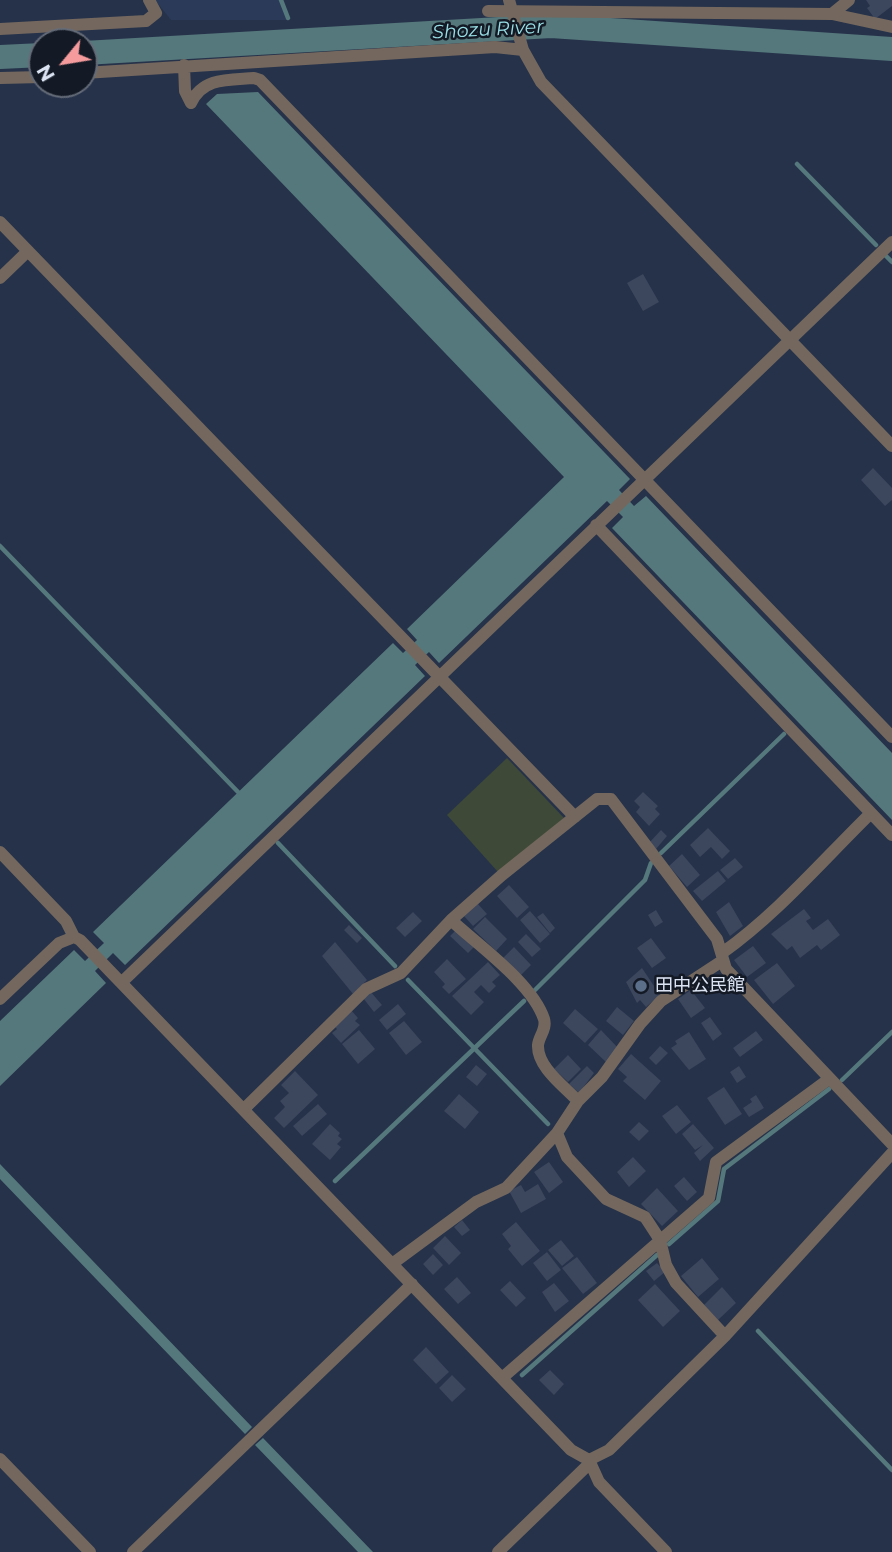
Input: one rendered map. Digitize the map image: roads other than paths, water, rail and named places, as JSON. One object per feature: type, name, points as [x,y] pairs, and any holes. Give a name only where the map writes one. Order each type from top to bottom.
[{"type":"street","points":[[0,29],[146,21],[156,13],[149,0]]},
{"type":"street","points":[[832,14],[849,0]]},
{"type":"street","points":[[511,5],[523,47],[541,82],[892,446]]},
{"type":"street","points":[[488,11],[511,5],[832,14],[892,27]]},
{"type":"street","points":[[98,72],[523,47]]},
{"type":"street","points":[[184,65],[186,92],[191,103],[201,86],[210,82],[254,78],[260,80],[892,737]]},
{"type":"street","points":[[0,78],[28,77]]},
{"type":"street","points":[[0,222],[575,817]]},
{"type":"street","points":[[122,982],[627,495],[890,247]]},
{"type":"street","points":[[0,278],[28,251]]},
{"type":"street","points":[[596,525],[892,835]]},
{"type":"street","points":[[244,1109],[366,989],[401,973],[451,920],[575,817],[597,799],[611,799],[717,939],[726,969],[892,1144]]},
{"type":"street","points":[[392,1264],[476,1202],[506,1188],[557,1133],[578,1101],[602,1077],[640,1024],[661,1001],[761,926],[775,906],[871,813]]},
{"type":"street","points":[[0,852],[66,921],[74,937],[122,982],[571,1450],[589,1462],[599,1482],[666,1552]]},
{"type":"street","points":[[451,920],[519,982],[544,1017],[545,1026],[538,1043],[543,1065],[578,1101]]},
{"type":"street","points":[[0,999],[59,943],[74,937]]},
{"type":"street","points":[[502,1378],[709,1198],[716,1162],[829,1079]]},
{"type":"street","points":[[557,1133],[567,1157],[606,1199],[645,1217],[660,1240],[666,1265],[676,1283],[725,1336]]},
{"type":"street","points":[[498,1552],[589,1462],[609,1450],[725,1336],[892,1153]]},
{"type":"street","points":[[134,1552],[412,1284]]},
{"type":"street","points":[[0,1459],[90,1552]]},
{"type":"waterway","points":[[281,0],[288,18]]},
{"type":"waterway","name":"Shozu River","points":[[98,52],[551,26],[892,49]]},
{"type":"waterway","name":"Shozu River","points":[[0,57],[28,56]]},
{"type":"waterway","points":[[797,164],[876,245]]},
{"type":"waterway","points":[[886,256],[892,262]]},
{"type":"waterway","points":[[0,546],[238,792]]},
{"type":"waterway","points":[[661,853],[784,734]]},
{"type":"waterway","points":[[278,843],[395,966]]},
{"type":"waterway","points":[[535,990],[645,880],[651,863]]},
{"type":"waterway","points":[[408,980],[548,1124]]},
{"type":"waterway","points":[[335,1181],[524,1001]]},
{"type":"waterway","points":[[842,1080],[892,1032]]},
{"type":"waterway","points":[[669,1244],[718,1201],[724,1169],[829,1089]]},
{"type":"waterway","points":[[522,1375],[657,1255]]},
{"type":"waterway","points":[[758,1331],[892,1470]]},
{"type":"place","name":"田中公民館","points":[[641,986]]}]
